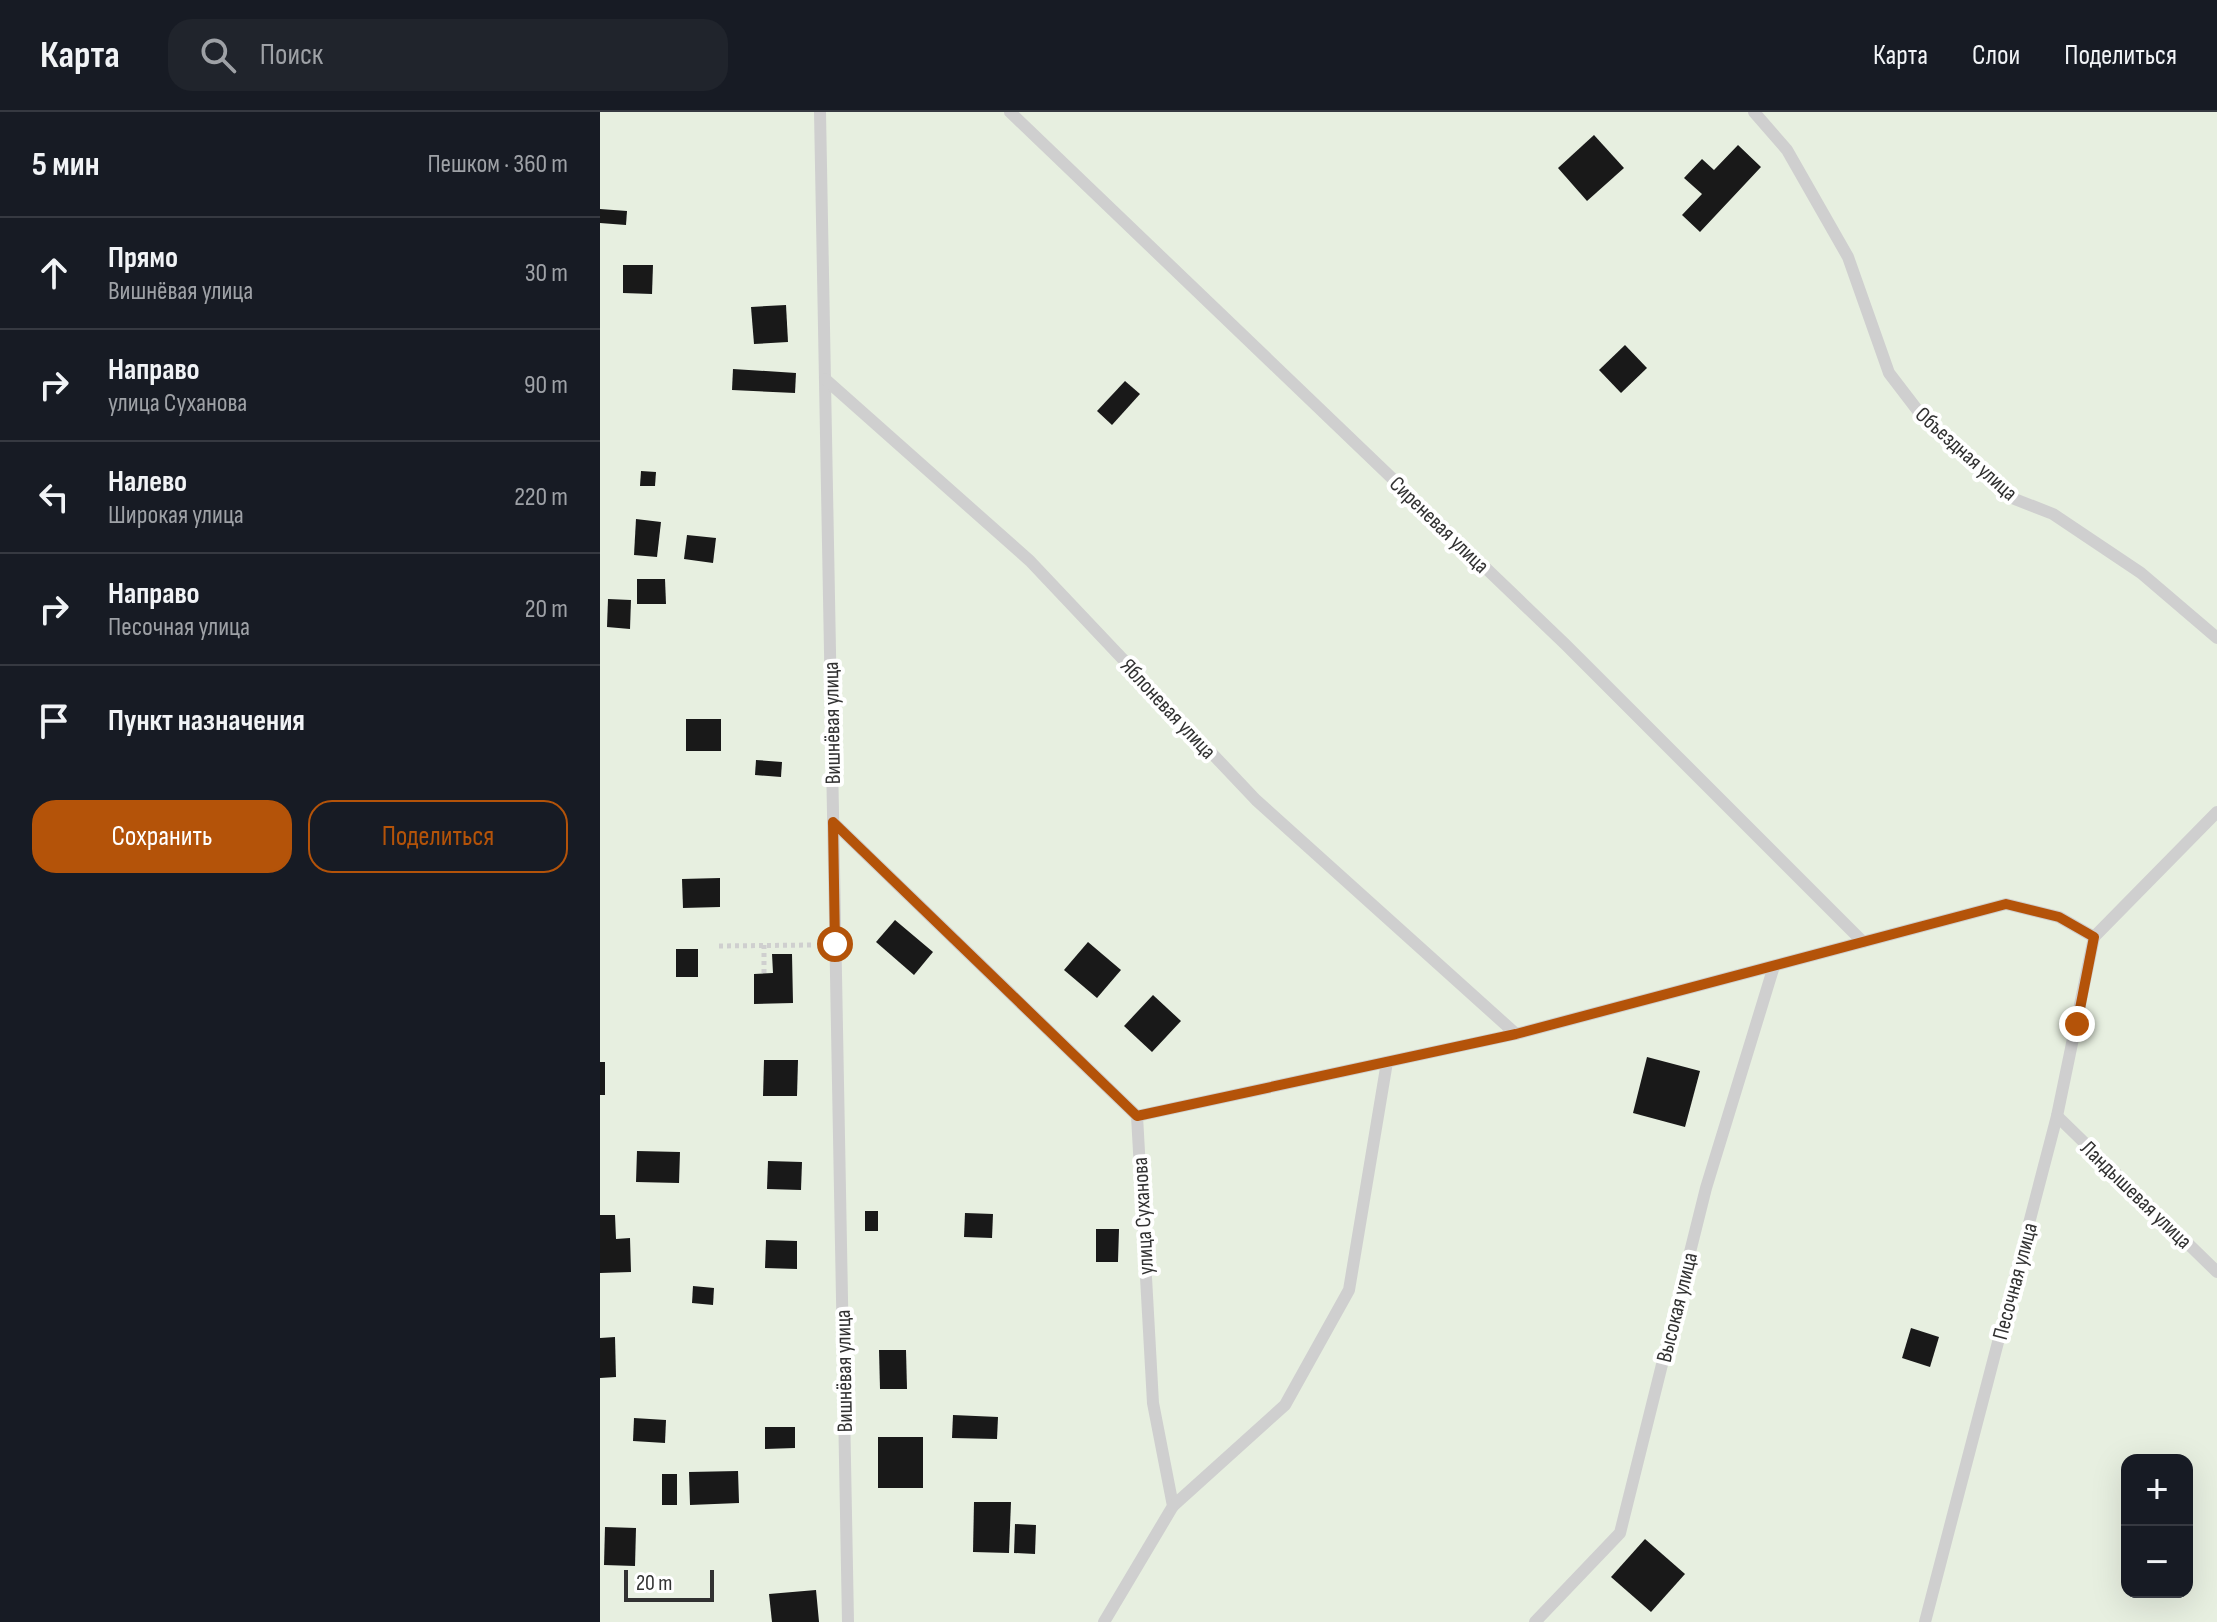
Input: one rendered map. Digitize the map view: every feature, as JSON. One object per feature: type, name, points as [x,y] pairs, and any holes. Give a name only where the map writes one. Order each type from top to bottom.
[{"type":"lane","name":"Вишнёвая улица","points":[[820,112],[848,1622]]},
{"type":"lane","name":"Сиреневая улица","points":[[1010,112],[1555,634],[1863,942]]},
{"type":"lane","name":"Объездная улица","points":[[1754,112],[1787,150],[1848,257],[1889,373],[1925,420],[2012,498],[2053,514],[2141,573],[2217,638]]},
{"type":"lane","name":"Яблоневая улица","points":[[825,379],[1030,561],[1256,800],[1516,1034]]},
{"type":"lane","points":[[833,822],[1137,1116],[1516,1034],[2006,904],[2059,917],[2094,937],[2217,812]]},
{"type":"lane","name":"Песочная улица","points":[[1925,1622],[2057,1116],[2094,937]]},
{"type":"lane","name":"Высокая улица","points":[[1535,1622],[1620,1533],[1706,1188],[1774,966]]},
{"type":"lane","points":[[1104,1622],[1173,1506],[1285,1405],[1349,1290],[1387,1062]]},
{"type":"lane","name":"улица Суханова","points":[[1137,1116],[1153,1403],[1173,1506]]},
{"type":"lane","name":"Ландышевая улица","points":[[2057,1116],[2217,1272]]},
{"type":"path","points":[[719,946],[824,944]]},
{"type":"path","points":[[764,945],[764,973]]},
{"type":"green space","points":[[600,112],[2217,112],[2217,1622],[600,1622]]},
{"type":"building","points":[[1594,135],[1624,168],[1587,201],[1558,168]]},
{"type":"building","points":[[1738,145],[1761,167],[1700,232],[1682,215],[1702,194],[1684,178],[1702,159],[1714,170]]},
{"type":"building","points":[[600,209],[627,211],[626,225],[600,223]]},
{"type":"building","points":[[623,265],[653,265],[652,294],[623,293]]},
{"type":"building","points":[[786,305],[788,342],[754,344],[751,307]]},
{"type":"building","points":[[1625,345],[1647,368],[1621,393],[1599,370]]},
{"type":"building","points":[[733,369],[796,373],[795,393],[732,390]]},
{"type":"building","points":[[1125,381],[1140,394],[1112,425],[1097,411]]},
{"type":"building","points":[[641,471],[656,472],[655,486],[640,486]]},
{"type":"building","points":[[636,519],[661,522],[657,557],[634,555]]},
{"type":"building","points":[[687,535],[716,538],[713,563],[684,559]]},
{"type":"building","points":[[637,579],[665,579],[666,604],[637,604]]},
{"type":"building","points":[[608,599],[631,600],[630,629],[607,627]]},
{"type":"building","points":[[686,719],[721,719],[721,751],[686,751]]},
{"type":"building","points":[[756,760],[782,762],[781,777],[755,775]]},
{"type":"building","points":[[720,878],[720,907],[683,908],[682,879]]},
{"type":"building","points":[[895,920],[933,952],[914,975],[876,942]]},
{"type":"building","points":[[1088,942],[1121,970],[1097,998],[1064,970]]},
{"type":"building","points":[[676,949],[698,949],[698,977],[676,977]]},
{"type":"building","points":[[772,954],[792,954],[793,1003],[754,1004],[754,974],[773,973]]},
{"type":"building","points":[[1153,995],[1181,1021],[1152,1052],[1124,1026]]},
{"type":"building","points":[[1647,1057],[1700,1071],[1685,1127],[1633,1113]]},
{"type":"building","points":[[764,1060],[798,1060],[797,1096],[763,1096]]},
{"type":"building","points":[[600,1062],[605,1062],[605,1095],[600,1095]]},
{"type":"building","points":[[637,1151],[680,1152],[679,1183],[636,1182]]},
{"type":"building","points":[[768,1161],[802,1162],[801,1190],[767,1189]]},
{"type":"building","points":[[865,1211],[878,1211],[878,1231],[865,1231]]},
{"type":"building","points":[[965,1213],[993,1214],[992,1238],[964,1237]]},
{"type":"building","points":[[600,1215],[615,1215],[616,1239],[630,1238],[631,1272],[600,1273]]},
{"type":"building","points":[[1096,1229],[1119,1229],[1118,1262],[1096,1262]]},
{"type":"building","points":[[766,1240],[797,1241],[797,1269],[765,1268]]},
{"type":"building","points":[[693,1286],[714,1288],[713,1305],[692,1303]]},
{"type":"building","points":[[1911,1328],[1939,1337],[1930,1367],[1902,1358]]},
{"type":"building","points":[[615,1337],[616,1377],[600,1378],[600,1338]]},
{"type":"building","points":[[879,1350],[906,1350],[907,1389],[880,1389]]},
{"type":"building","points":[[953,1415],[998,1417],[997,1439],[952,1438]]},
{"type":"building","points":[[634,1418],[666,1420],[665,1443],[633,1441]]},
{"type":"building","points":[[765,1427],[795,1427],[795,1448],[765,1449]]},
{"type":"building","points":[[878,1437],[923,1437],[923,1488],[878,1488]]},
{"type":"building","points":[[738,1471],[739,1503],[690,1505],[689,1472]]},
{"type":"building","points":[[662,1474],[677,1474],[677,1505],[662,1505]]},
{"type":"building","points":[[974,1502],[1011,1502],[1009,1553],[973,1552]]},
{"type":"building","points":[[1015,1524],[1036,1525],[1035,1554],[1014,1553]]},
{"type":"building","points":[[605,1527],[636,1528],[635,1566],[604,1565]]},
{"type":"building","points":[[1645,1539],[1685,1574],[1651,1612],[1611,1577]]},
{"type":"building","points":[[816,1590],[819,1622],[772,1622],[769,1594]]},
{"type":"route","points":[[835,944],[833,822],[1137,1116],[1516,1034],[2006,904],[2059,917],[2094,937],[2077,1024]]}]
